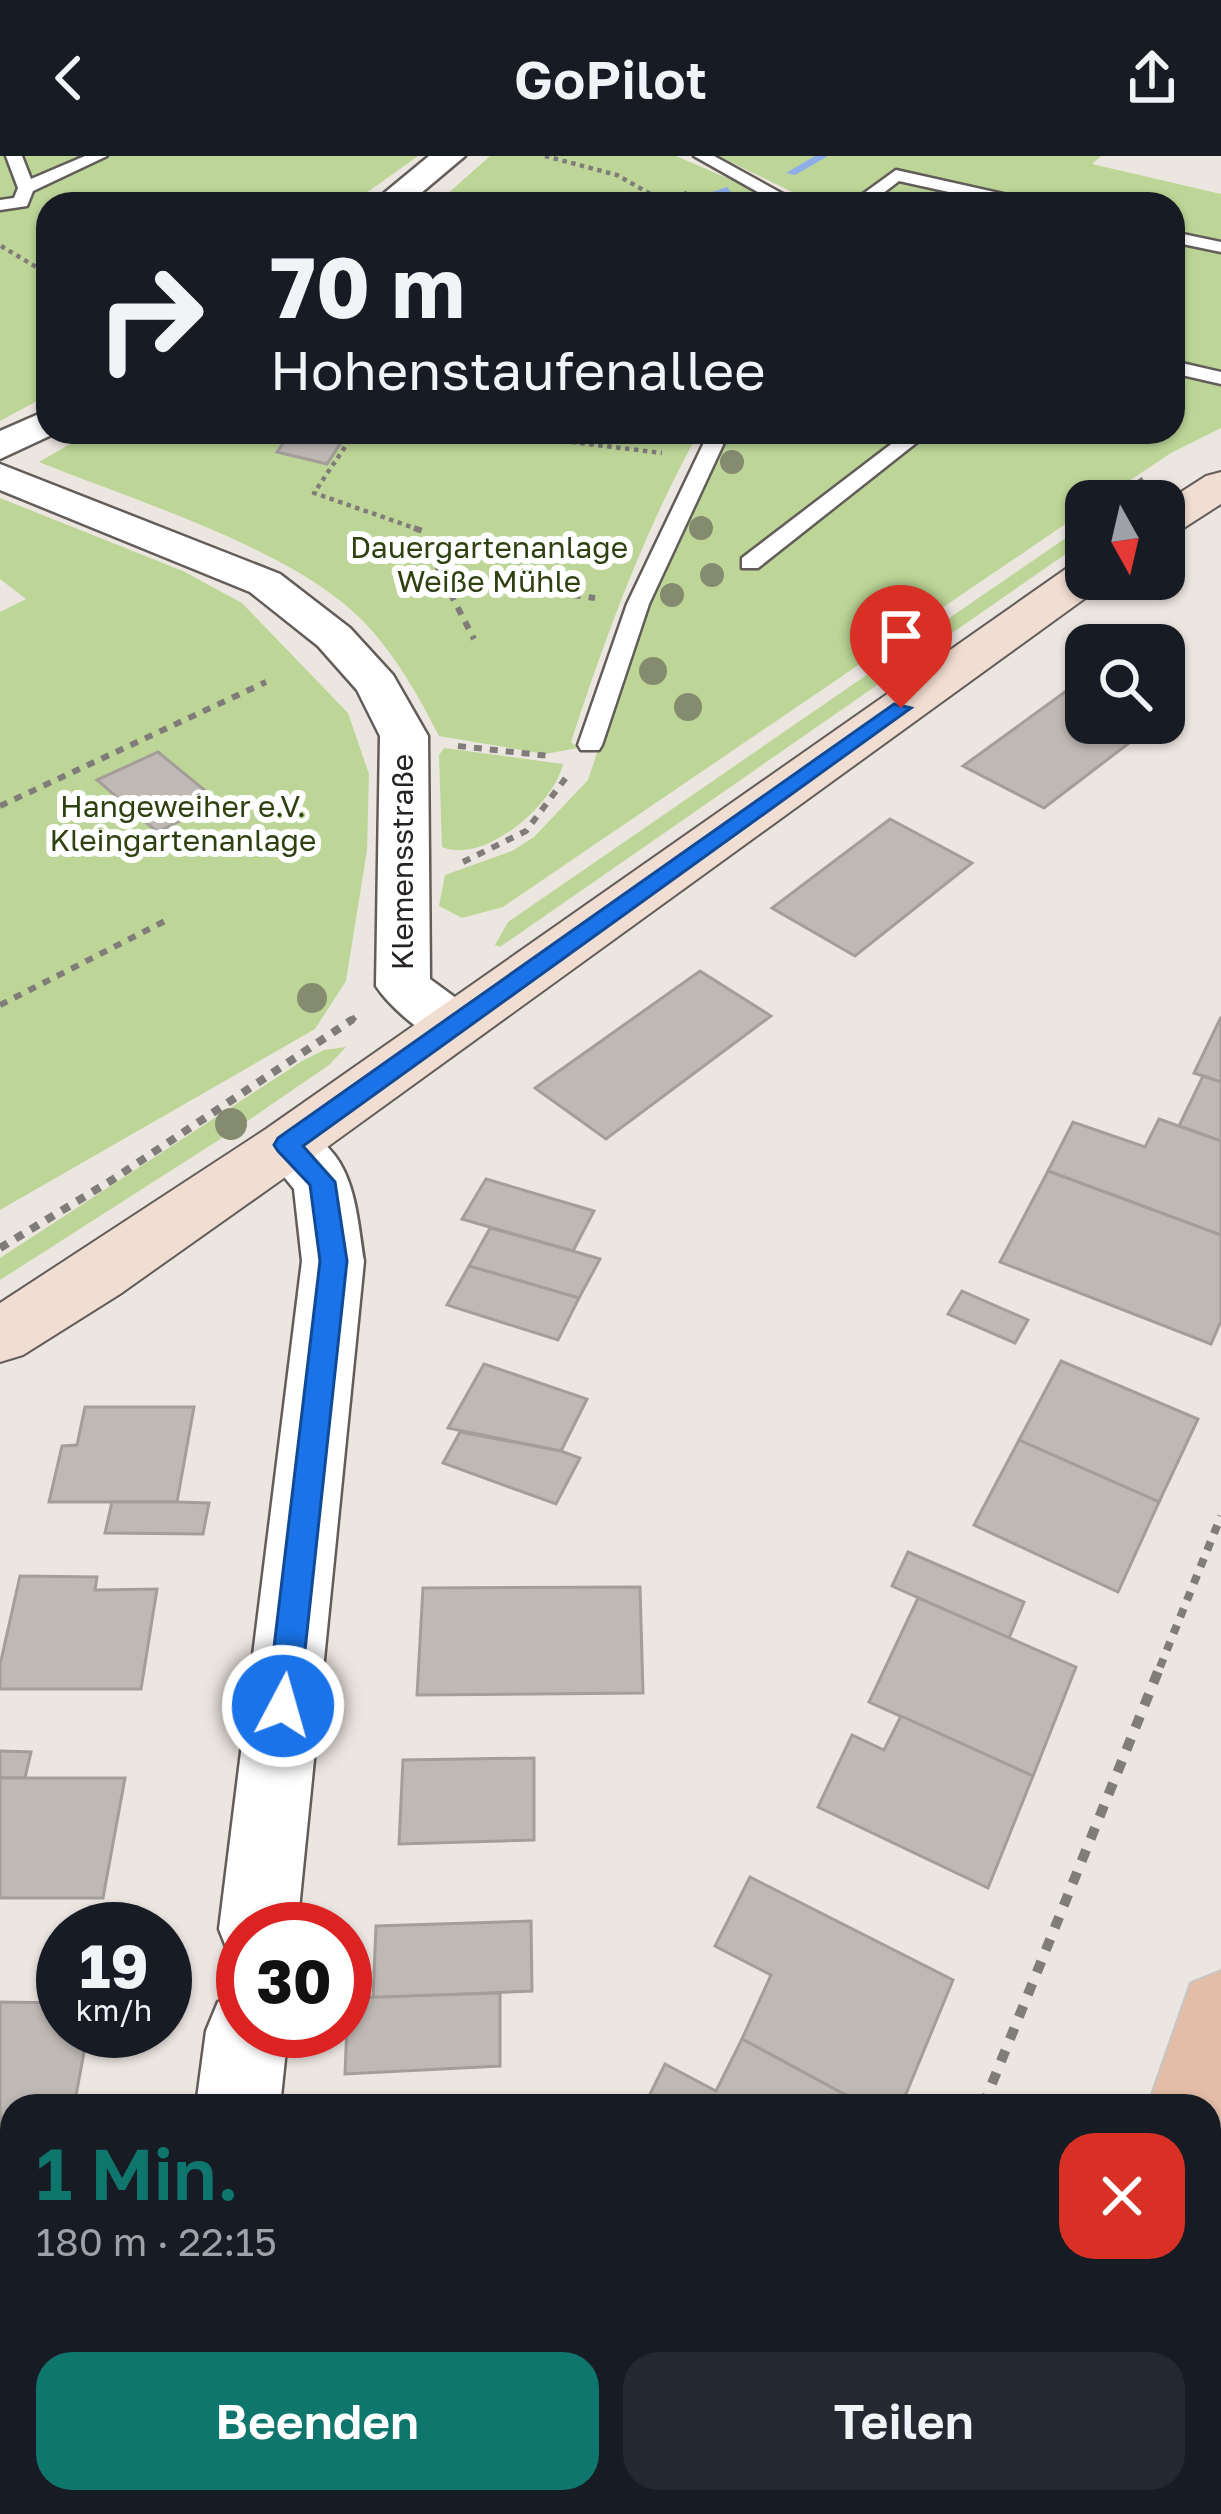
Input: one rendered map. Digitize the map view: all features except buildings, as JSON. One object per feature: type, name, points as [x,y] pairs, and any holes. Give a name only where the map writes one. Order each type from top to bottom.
[{"type":"main road","points":[[1185,508],[1221,484]]},
{"type":"main road","points":[[0,1336],[97,1276],[287,1145],[1065,591]]},
{"type":"main road","points":[[1196,2094],[1221,2013]]},
{"type":"street","points":[[402,192],[448,156]]},
{"type":"street","points":[[0,447],[36,428]]},
{"type":"street","name":"Klemensstraße","points":[[0,476],[265,583],[334,637],[376,685],[404,736],[403,986],[456,1025]]},
{"type":"street","points":[[261,1902],[333,1261],[322,1182],[287,1145]]},
{"type":"street","points":[[239,2094],[244,2058]]},
{"type":"lane","points":[[0,205],[21,202],[26,188],[14,156]]},
{"type":"lane","points":[[26,188],[99,156]]},
{"type":"lane","points":[[702,156],[770,192]]},
{"type":"lane","points":[[874,192],[896,175],[973,192]]},
{"type":"lane","points":[[1185,240],[1221,247]]},
{"type":"lane","points":[[1185,370],[1221,378]]},
{"type":"lane","points":[[585,751],[638,604],[714,444]]},
{"type":"lane","points":[[750,562],[904,444]]},
{"type":"path","points":[[545,156],[617,175],[647,192]]},
{"type":"path","points":[[0,245],[36,267]]},
{"type":"path","points":[[348,444],[314,493],[423,532],[474,639]]},
{"type":"path","points":[[587,444],[707,459]]},
{"type":"path","points":[[442,578],[638,604]]},
{"type":"path","points":[[0,806],[266,682]]},
{"type":"path","points":[[404,736],[491,752],[585,751]]},
{"type":"path","points":[[401,866],[472,861],[526,831],[585,751]]},
{"type":"path","points":[[0,1005],[165,920]]},
{"type":"path","points":[[988,2094],[1221,1516]]},
{"type":"green space","points":[[0,156],[418,156],[368,192],[36,192],[36,402],[0,421]]},
{"type":"green space","points":[[490,156],[676,156],[752,192],[450,192]]},
{"type":"green space","points":[[718,156],[1101,156],[1092,164],[1221,194],[1221,428],[1130,480],[1065,480],[1065,524],[503,907],[462,918],[439,906],[445,875],[512,851],[534,837],[588,780],[647,603],[725,444],[1185,444],[1185,192],[792,192]]},
{"type":"green space","name":"Dauergartenanlage Weiße Mühle","points":[[70,444],[693,444],[612,623],[571,742],[578,748],[545,754],[439,736],[385,647],[332,594],[295,570],[210,529],[39,462]]},
{"type":"green space","name":"Hangeweiher e.V. Kleingartenanlage","points":[[0,498],[183,571],[242,603],[348,713],[369,774],[367,850],[346,981],[315,1029],[0,1210],[0,612],[26,599],[0,579]]},
{"type":"green space","points":[[1065,538],[1065,555],[500,947],[495,945],[508,922]]},
{"type":"green space","points":[[444,748],[563,764],[532,813],[497,839],[459,850],[442,847],[439,755]]},
{"type":"green space","points":[[346,1047],[329,1065],[236,1129],[0,1280],[0,1258],[302,1061],[324,1050]]},
{"type":"waterway","points":[[791,173],[823,156]]},
{"type":"waterway","points":[[721,192],[727,190]]},
{"type":"route","points":[[283,1706],[333,1261],[322,1182],[287,1145],[901,708]]}]
